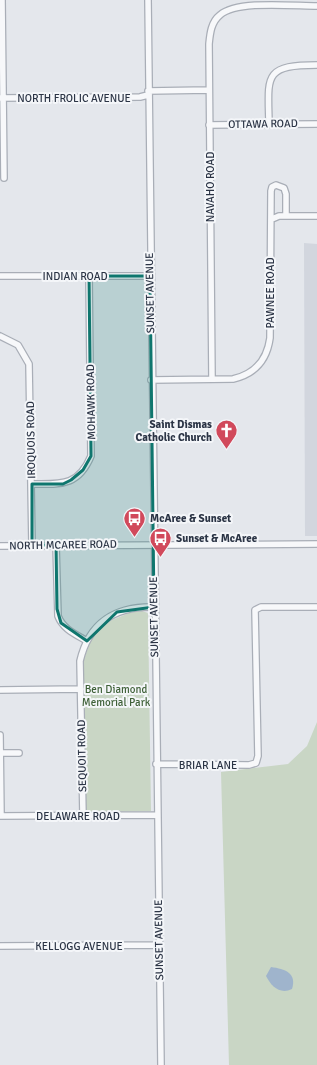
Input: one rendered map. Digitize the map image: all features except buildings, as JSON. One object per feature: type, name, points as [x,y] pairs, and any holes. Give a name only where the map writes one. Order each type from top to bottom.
[{"type":"street","points":[[2,0],[4,178]]},
{"type":"street","name":"SUNSET AVENUE","points":[[148,0],[160,1065]]},
{"type":"street","name":"NAVAHO ROAD","points":[[212,379],[209,44],[212,27],[219,16],[235,8],[244,6],[317,6]]},
{"type":"street","points":[[268,124],[268,90],[272,76],[284,67],[317,65]]},
{"type":"street","name":"NORTH FROLIC AVENUE","points":[[2,98],[140,97],[148,93],[209,90]]},
{"type":"street","name":"OTTAWA ROAD","points":[[210,125],[317,124]]},
{"type":"street","name":"PAWNEE ROAD","points":[[212,379],[243,377],[260,365],[269,348],[270,229],[272,219],[271,191],[272,187],[276,185],[284,188],[286,194],[286,216]]},
{"type":"street","points":[[272,219],[286,216],[317,216]]},
{"type":"street","name":"INDIAN ROAD","points":[[0,276],[150,276]]},
{"type":"street","name":"MOHAWK ROAD","points":[[32,484],[63,484],[71,480],[83,470],[91,456],[89,276]]},
{"type":"street","name":"IROQUOIS ROAD","points":[[0,336],[12,341],[24,353],[29,364],[32,545]]},
{"type":"street","points":[[152,380],[212,379]]},
{"type":"street","name":"NORTH MCAREE ROAD","points":[[0,546],[317,544]]},
{"type":"street","points":[[56,545],[58,616],[61,623],[66,628],[87,640],[99,625],[117,612],[138,607],[154,607]]},
{"type":"street","name":"BRIAR LANE","points":[[156,764],[254,764],[257,760],[255,610],[261,607],[317,607]]},
{"type":"street","name":"SEQUOIT ROAD","points":[[83,816],[80,661],[87,640]]},
{"type":"street","points":[[0,690],[81,689]]},
{"type":"street","points":[[0,735],[1,816]]},
{"type":"street","points":[[0,753],[19,753]]},
{"type":"street","name":"DELAWARE ROAD","points":[[1,816],[157,815]]},
{"type":"street","name":"KELLOGG AVENUE","points":[[0,946],[159,945]]},
{"type":"highlighted area","points":[[89,276],[150,276],[154,607],[117,612],[87,641],[61,623],[57,609],[56,545],[32,545],[32,484],[63,484],[71,480],[83,470],[91,456]]},
{"type":"shaded area","points":[[304,243],[317,244],[317,536],[305,536]]},
{"type":"green space","name":"Ben Diamond Memorial Park","points":[[142,611],[148,613],[151,811],[86,812],[83,661],[93,636],[110,621],[129,613]]},
{"type":"green space","points":[[317,722],[317,1065],[229,1065],[221,772],[288,764],[307,746]]},
{"type":"water","points":[[271,967],[281,969],[289,973],[293,979],[292,989],[288,991],[280,990],[270,983],[266,976]]},
{"type":"place","name":"Saint Dismas Catholic Church","points":[[227,450]]},
{"type":"place","name":"McAree & Sunset","points":[[134,538]]},
{"type":"place","name":"Sunset & McAree","points":[[161,558]]}]
